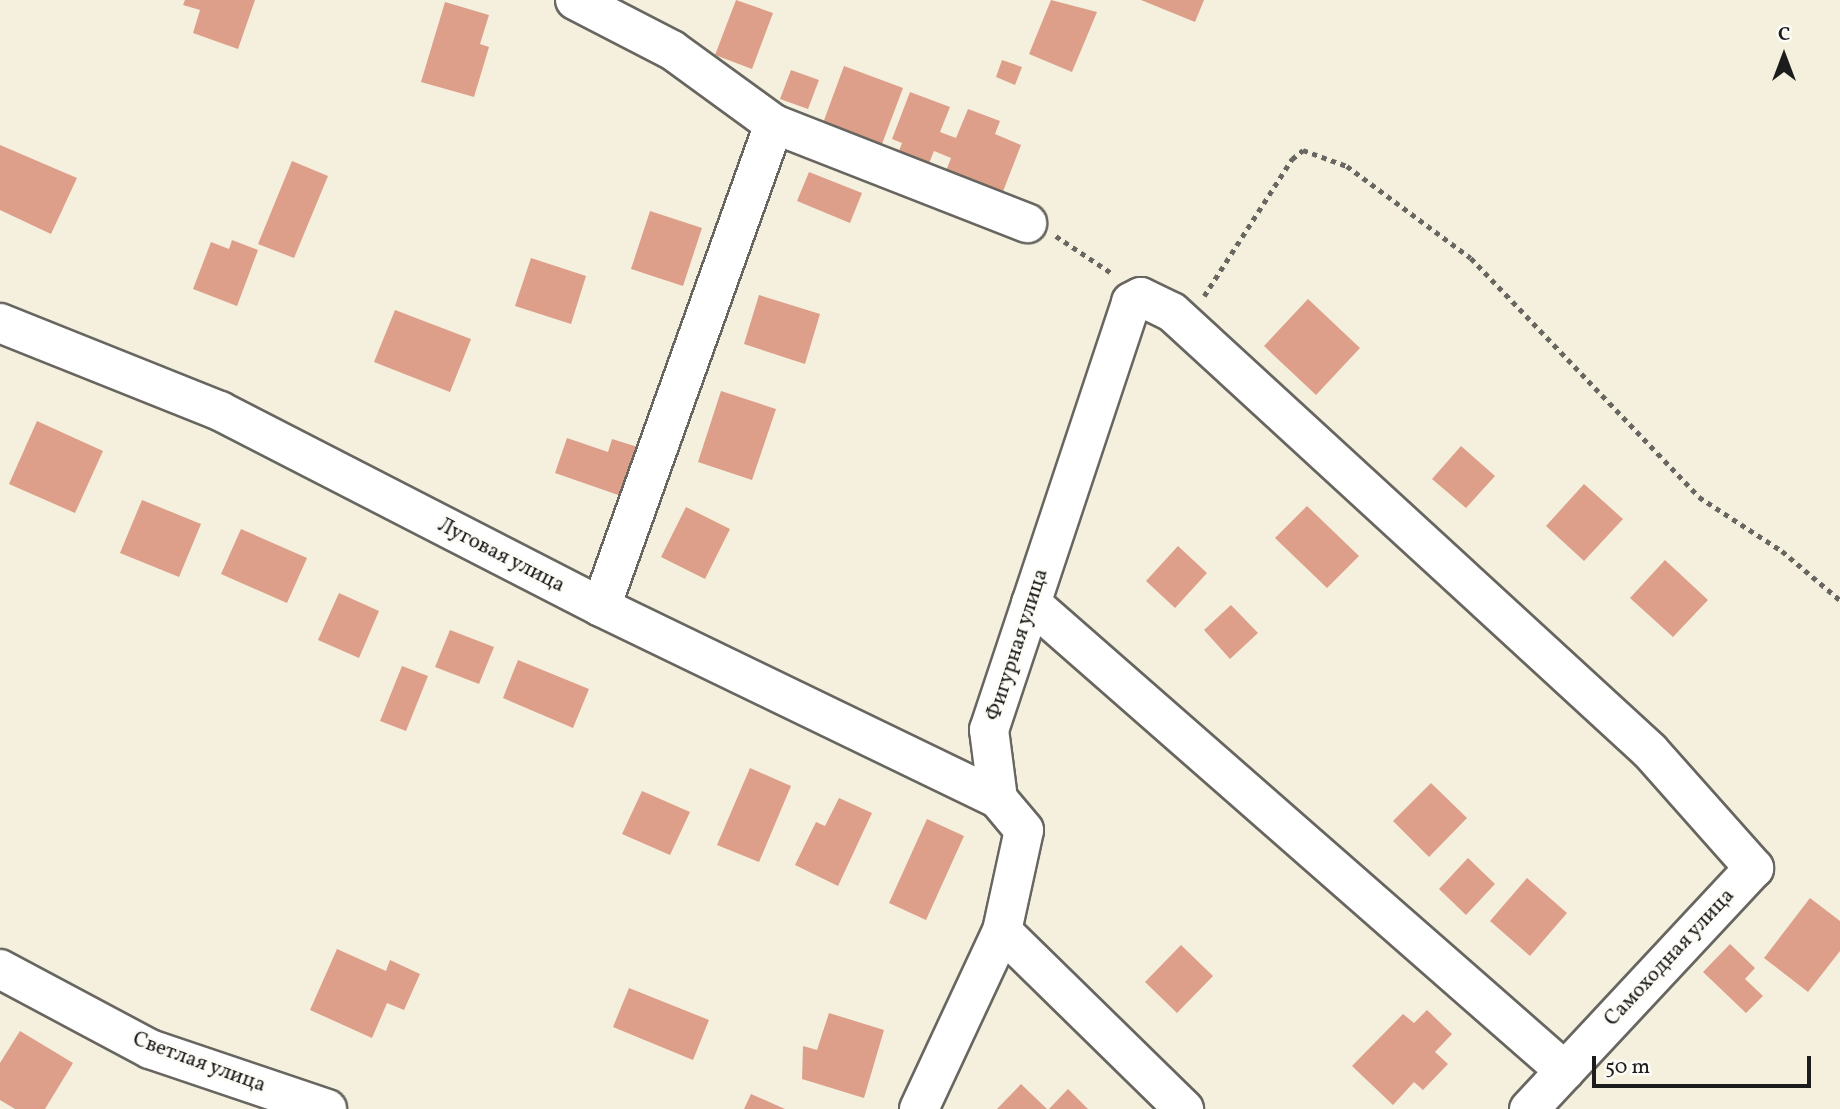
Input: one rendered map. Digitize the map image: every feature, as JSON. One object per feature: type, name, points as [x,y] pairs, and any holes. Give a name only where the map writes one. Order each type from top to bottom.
[{"type":"street","points":[[575,0],[673,50],[775,124],[1027,223]]},
{"type":"street","points":[[601,607],[775,124]]},
{"type":"street","name":"Фигурная улица","points":[[998,799],[989,730],[1131,302],[1156,304]]},
{"type":"street","name":"Самоходная улица","points":[[1156,304],[1650,751],[1754,868],[1529,1109]]},
{"type":"street","name":"Луговая улица","points":[[0,323],[220,411],[601,607],[998,799]]},
{"type":"street","points":[[1031,603],[1565,1071]]},
{"type":"street","points":[[919,1109],[1002,931],[1024,830],[998,799]]},
{"type":"street","points":[[1002,931],[1184,1109]]},
{"type":"street","name":"Светлая улица","points":[[3,978],[150,1049],[327,1109]]},
{"type":"path","points":[[1027,223],[1060,238],[1156,304],[1203,298],[1297,154],[1303,150],[1347,166],[1471,258],[1699,497],[1783,551],[1840,600]]},
{"type":"building","points":[[185,0],[255,0],[238,49],[193,33],[200,10],[183,5]]},
{"type":"building","points":[[736,0],[773,13],[752,69],[715,55]]},
{"type":"building","points":[[1051,0],[1097,12],[1072,72],[1029,54]]},
{"type":"building","points":[[1141,0],[1204,0],[1195,22]]},
{"type":"building","points":[[445,2],[489,15],[480,44],[489,47],[474,97],[421,82]]},
{"type":"building","points":[[1002,60],[1022,67],[1015,85],[996,77]]},
{"type":"building","points":[[844,66],[903,88],[882,144],[823,123]]},
{"type":"building","points":[[791,70],[819,80],[808,109],[780,99]]},
{"type":"building","points":[[910,92],[950,107],[940,132],[956,138],[968,109],[1000,121],[995,134],[1021,145],[1002,194],[939,189],[951,158],[934,151],[923,178],[893,167],[902,143],[892,139]]},
{"type":"building","points":[[0,145],[77,178],[51,234],[0,210]]},
{"type":"building","points":[[292,161],[328,176],[294,258],[258,244]]},
{"type":"building","points":[[809,172],[862,193],[850,223],[797,201]]},
{"type":"building","points":[[650,211],[702,228],[683,286],[631,269]]},
{"type":"building","points":[[232,240],[258,250],[237,306],[193,289],[211,242],[229,249]]},
{"type":"building","points":[[531,258],[586,276],[571,324],[515,306]]},
{"type":"building","points":[[759,295],[820,314],[805,364],[744,344]]},
{"type":"building","points":[[1308,299],[1360,348],[1316,395],[1264,346]]},
{"type":"building","points":[[395,310],[471,339],[450,392],[374,362]]},
{"type":"building","points":[[721,391],[776,409],[752,480],[698,462]]},
{"type":"building","points":[[37,421],[103,451],[75,513],[9,484]]},
{"type":"building","points":[[567,438],[608,452],[612,439],[641,448],[624,497],[555,473]]},
{"type":"building","points":[[1461,446],[1495,476],[1466,508],[1432,479]]},
{"type":"building","points":[[1584,484],[1623,519],[1584,561],[1546,526]]},
{"type":"building","points":[[142,500],[201,524],[179,577],[120,553]]},
{"type":"building","points":[[1307,506],[1359,556],[1327,588],[1275,538]]},
{"type":"building","points":[[686,507],[730,529],[705,579],[661,557]]},
{"type":"building","points":[[241,529],[307,558],[287,603],[221,574]]},
{"type":"building","points":[[1178,546],[1207,573],[1175,608],[1146,581]]},
{"type":"building","points":[[1665,560],[1708,600],[1673,637],[1630,598]]},
{"type":"building","points":[[339,593],[379,611],[359,658],[318,640]]},
{"type":"building","points":[[1231,605],[1258,633],[1230,659],[1204,630]]},
{"type":"building","points":[[450,630],[494,647],[479,684],[435,667]]},
{"type":"building","points":[[518,660],[589,689],[573,728],[503,698]]},
{"type":"building","points":[[402,666],[428,676],[406,731],[380,721]]},
{"type":"building","points":[[750,768],[791,786],[759,862],[717,845]]},
{"type":"building","points":[[1431,783],[1467,818],[1429,857],[1393,821]]},
{"type":"building","points":[[642,791],[690,812],[670,855],[622,834]]},
{"type":"building","points":[[839,798],[872,813],[838,886],[795,865],[816,822],[825,826]]},
{"type":"building","points":[[927,819],[964,836],[926,920],[889,903]]},
{"type":"building","points":[[1468,858],[1495,884],[1466,915],[1439,889]]},
{"type":"building","points":[[1527,878],[1567,913],[1530,956],[1490,921]]},
{"type":"building","points":[[1810,898],[1840,921],[1840,951],[1808,992],[1764,958]]},
{"type":"building","points":[[1730,944],[1755,968],[1745,979],[1763,996],[1746,1013],[1703,972]]},
{"type":"building","points":[[1181,945],[1213,976],[1177,1013],[1145,982]]},
{"type":"building","points":[[337,949],[386,971],[390,960],[420,974],[404,1010],[387,1003],[372,1038],[310,1010]]},
{"type":"building","points":[[629,988],[709,1020],[693,1060],[613,1027]]},
{"type":"building","points":[[1427,1010],[1452,1034],[1435,1052],[1448,1064],[1423,1090],[1414,1082],[1393,1105],[1352,1066],[1403,1014],[1414,1023]]},
{"type":"building","points":[[829,1013],[884,1030],[864,1098],[802,1079],[803,1046],[817,1050]]},
{"type":"building","points":[[20,1031],[73,1063],[45,1109],[15,1109],[0,1100],[0,1063]]},
{"type":"building","points":[[1021,1084],[1047,1109],[997,1109]]},
{"type":"building","points":[[1068,1089],[1088,1109],[1049,1109]]},
{"type":"building","points":[[751,1094],[785,1109],[744,1109]]}]
